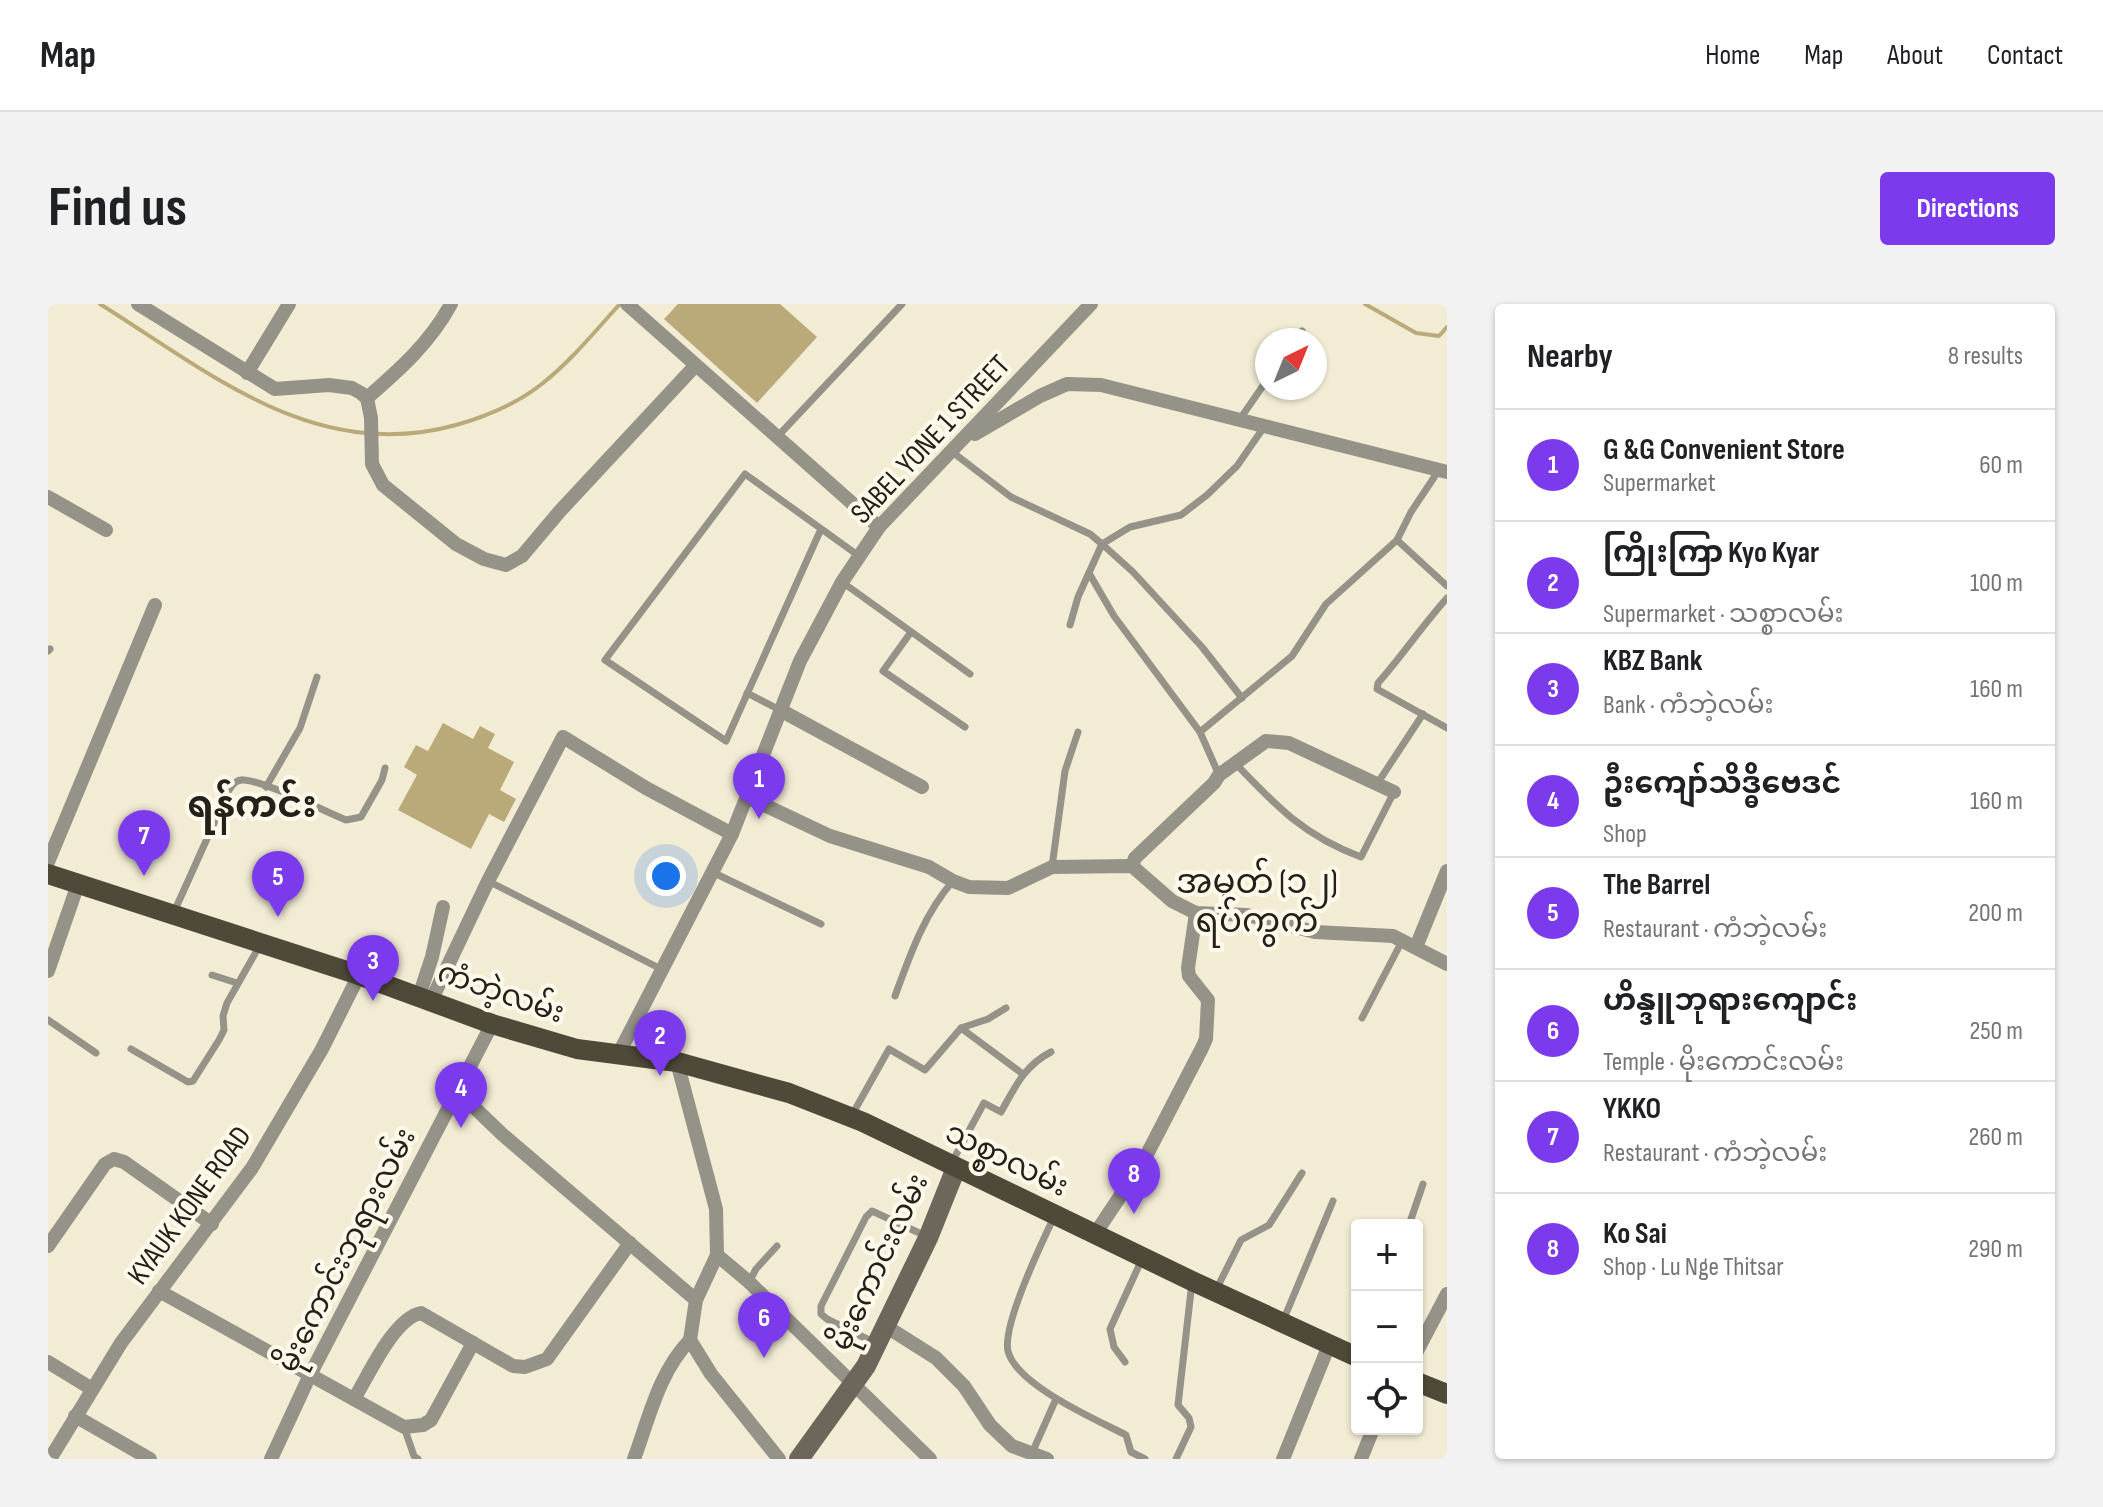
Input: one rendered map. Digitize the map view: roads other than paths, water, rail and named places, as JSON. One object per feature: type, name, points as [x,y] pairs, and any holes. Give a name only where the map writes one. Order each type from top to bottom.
[{"type":"main road","name":"ကံဘဲ့လမ်း","points":[[48,874],[359,975],[492,1024],[577,1049],[618,1055]]},
{"type":"main road","name":"သစ္စာလမ်း","points":[[618,1055],[677,1062],[789,1093],[851,1117],[1351,1354]]},
{"type":"main road","name":"မိုးကောင်းလမ်း","points":[[799,1459],[852,1385],[882,1336],[928,1238],[953,1167]]},
{"type":"main road","points":[[1423,1384],[1447,1394]]},
{"type":"street","points":[[138,304],[275,389],[329,385],[352,388],[367,398],[371,418],[372,464],[383,485],[456,544],[484,559],[506,565],[522,556],[695,366]]},
{"type":"street","points":[[247,373],[289,304]]},
{"type":"street","points":[[367,398],[397,374],[417,352],[451,304]]},
{"type":"street","points":[[627,304],[879,527]]},
{"type":"street","name":"SABEL YONE 1 STREET","points":[[618,1055],[732,834],[800,661],[842,582],[879,527],[1091,304]]},
{"type":"street","points":[[955,447],[1040,396],[1067,384],[1101,385],[1443,471]]},
{"type":"street","points":[[48,497],[106,530]]},
{"type":"street","points":[[48,862],[155,605]]},
{"type":"street","points":[[780,710],[922,787]]},
{"type":"street","points":[[425,999],[563,737],[646,788],[732,834]]},
{"type":"street","points":[[1132,866],[1135,858],[1219,775],[1266,741],[1289,743],[1394,792]]},
{"type":"street","points":[[747,797],[830,836],[929,867],[969,887],[1008,888],[1052,867],[1132,866],[1172,901],[1196,913],[1247,915],[1315,932],[1393,936],[1447,964]]},
{"type":"street","points":[[1409,944],[1447,871]]},
{"type":"street","points":[[48,971],[78,884]]},
{"type":"street","points":[[425,999],[443,907]]},
{"type":"street","points":[[1095,1234],[1143,1162],[1206,1039],[1208,1000],[1189,976],[1188,968],[1196,913]]},
{"type":"street","name":"KYAUK KONE ROAD","points":[[50,1459],[92,1389],[159,1291],[252,1168],[322,1049],[359,975]]},
{"type":"street","name":"မိုးကောင်းဘုရားလမ်း","points":[[271,1459],[310,1375],[492,1024]]},
{"type":"street","points":[[634,1459],[664,1377],[676,1354],[690,1340],[696,1300],[717,1255],[716,1209],[677,1062]]},
{"type":"street","points":[[457,1091],[503,1135],[696,1300]]},
{"type":"street","points":[[48,1246],[105,1164],[114,1159],[124,1162],[212,1224]]},
{"type":"street","points":[[354,1399],[399,1325],[412,1315],[421,1313],[513,1366],[525,1367],[547,1359],[630,1243]]},
{"type":"street","points":[[717,1255],[749,1282],[930,1459]]},
{"type":"street","points":[[159,1291],[404,1427],[423,1425],[431,1420],[473,1343]]},
{"type":"street","points":[[1423,1340],[1447,1294]]},
{"type":"street","points":[[882,1336],[936,1358],[964,1386],[990,1425],[1012,1446],[1040,1457]]},
{"type":"street","points":[[690,1340],[711,1374],[779,1459]]},
{"type":"street","points":[[1283,1459],[1329,1345]]},
{"type":"street","points":[[48,1362],[92,1389]]},
{"type":"street","points":[[75,1416],[150,1459]]},
{"type":"street","points":[[1361,1459],[1371,1435]]},
{"type":"lane","points":[[776,438],[902,304]]},
{"type":"lane","points":[[1240,419],[1255,397]]},
{"type":"lane","points":[[1070,625],[1102,544],[1130,527],[1181,515],[1237,466],[1264,427]]},
{"type":"lane","points":[[955,447],[1011,497],[1079,528],[1102,544],[1133,572],[1202,647],[1242,698]]},
{"type":"lane","points":[[1200,732],[1292,656],[1334,595],[1397,540],[1411,512],[1443,471]]},
{"type":"lane","points":[[821,529],[726,741],[605,660],[745,474],[859,556]]},
{"type":"lane","points":[[1397,540],[1447,586]]},
{"type":"lane","points":[[1089,573],[1114,616],[1200,732],[1219,775]]},
{"type":"lane","points":[[842,582],[970,674]]},
{"type":"lane","points":[[1447,598],[1378,683],[1377,689],[1447,728]]},
{"type":"lane","points":[[911,632],[883,671],[965,727]]},
{"type":"lane","points":[[266,787],[300,728],[317,677]]},
{"type":"lane","points":[[747,693],[780,710]]},
{"type":"lane","points":[[1377,784],[1423,714]]},
{"type":"lane","points":[[1052,867],[1065,771],[1078,732]]},
{"type":"lane","points":[[1235,762],[1279,809],[1309,833],[1361,857],[1394,792]]},
{"type":"lane","points":[[173,914],[229,790],[236,781],[244,780],[266,787],[346,820],[353,820],[361,817],[382,780],[385,768]]},
{"type":"lane","points":[[712,872],[821,924]]},
{"type":"lane","points":[[488,881],[661,969]]},
{"type":"lane","points":[[895,996],[916,940],[940,897],[953,881]]},
{"type":"lane","points":[[131,1049],[188,1082],[193,1081],[224,1030],[223,1016],[237,983],[261,943]]},
{"type":"lane","points":[[1362,1018],[1409,944]]},
{"type":"lane","points":[[212,975],[237,983]]},
{"type":"lane","points":[[851,1117],[889,1049],[925,1070],[961,1028],[988,1019],[1006,1008]]},
{"type":"lane","points":[[48,1020],[96,1053]]},
{"type":"lane","points":[[961,1028],[1023,1074]]},
{"type":"lane","points":[[953,1167],[984,1103],[1001,1112],[1023,1074],[1036,1060],[1051,1052]]},
{"type":"lane","points":[[1214,1292],[1241,1240],[1269,1225],[1302,1173]]},
{"type":"lane","points":[[1411,1219],[1423,1184]]},
{"type":"lane","points":[[1282,1323],[1333,1201]]},
{"type":"lane","points":[[882,1336],[827,1319],[821,1314],[821,1306],[866,1217],[872,1211],[928,1238]]},
{"type":"lane","points":[[1055,1216],[1029,1271],[1007,1346],[1008,1354],[1029,1380],[1056,1399],[1126,1435],[1131,1452],[1145,1459]]},
{"type":"lane","points":[[749,1282],[756,1269],[777,1246]]},
{"type":"lane","points":[[1125,1362],[1114,1347],[1110,1329],[1143,1257]]},
{"type":"lane","points":[[1176,1459],[1191,1427],[1189,1418],[1178,1405],[1192,1281]]},
{"type":"lane","points":[[1040,1457],[1056,1399]]},
{"type":"lane","points":[[404,1427],[414,1456],[418,1459]]},
{"type":"waterway","points":[[100,304],[183,358],[268,405],[311,422],[357,432],[405,434],[456,425],[523,397],[564,365],[620,304]]},
{"type":"waterway","points":[[1365,304],[1416,333],[1439,336],[1447,327]]},
{"type":"place","name":"G &G Convenient Store","points":[[759,819]]},
{"type":"place","name":"YKKO","points":[[144,876]]},
{"type":"place","name":"The Barrel","points":[[278,917]]},
{"type":"place","name":"KBZ Bank","points":[[373,1001]]},
{"type":"place","name":"ကြိုးကြာ Kyo Kyar","points":[[660,1076]]},
{"type":"place","name":"ဦးကျော်သိဒ္ဓိဗေဒင်","points":[[461,1128]]},
{"type":"place","name":"Ko Sai","points":[[1134,1214]]},
{"type":"place","name":"ဟိန္ဒူဘုရားကျောင်း","points":[[764,1358]]},
{"type":"district","name":"ရန်ကင်း","points":[[252,804]]},
{"type":"district","name":"အမှတ် (၁၂) ရပ်ကွက်","points":[[1257,900]]}]
